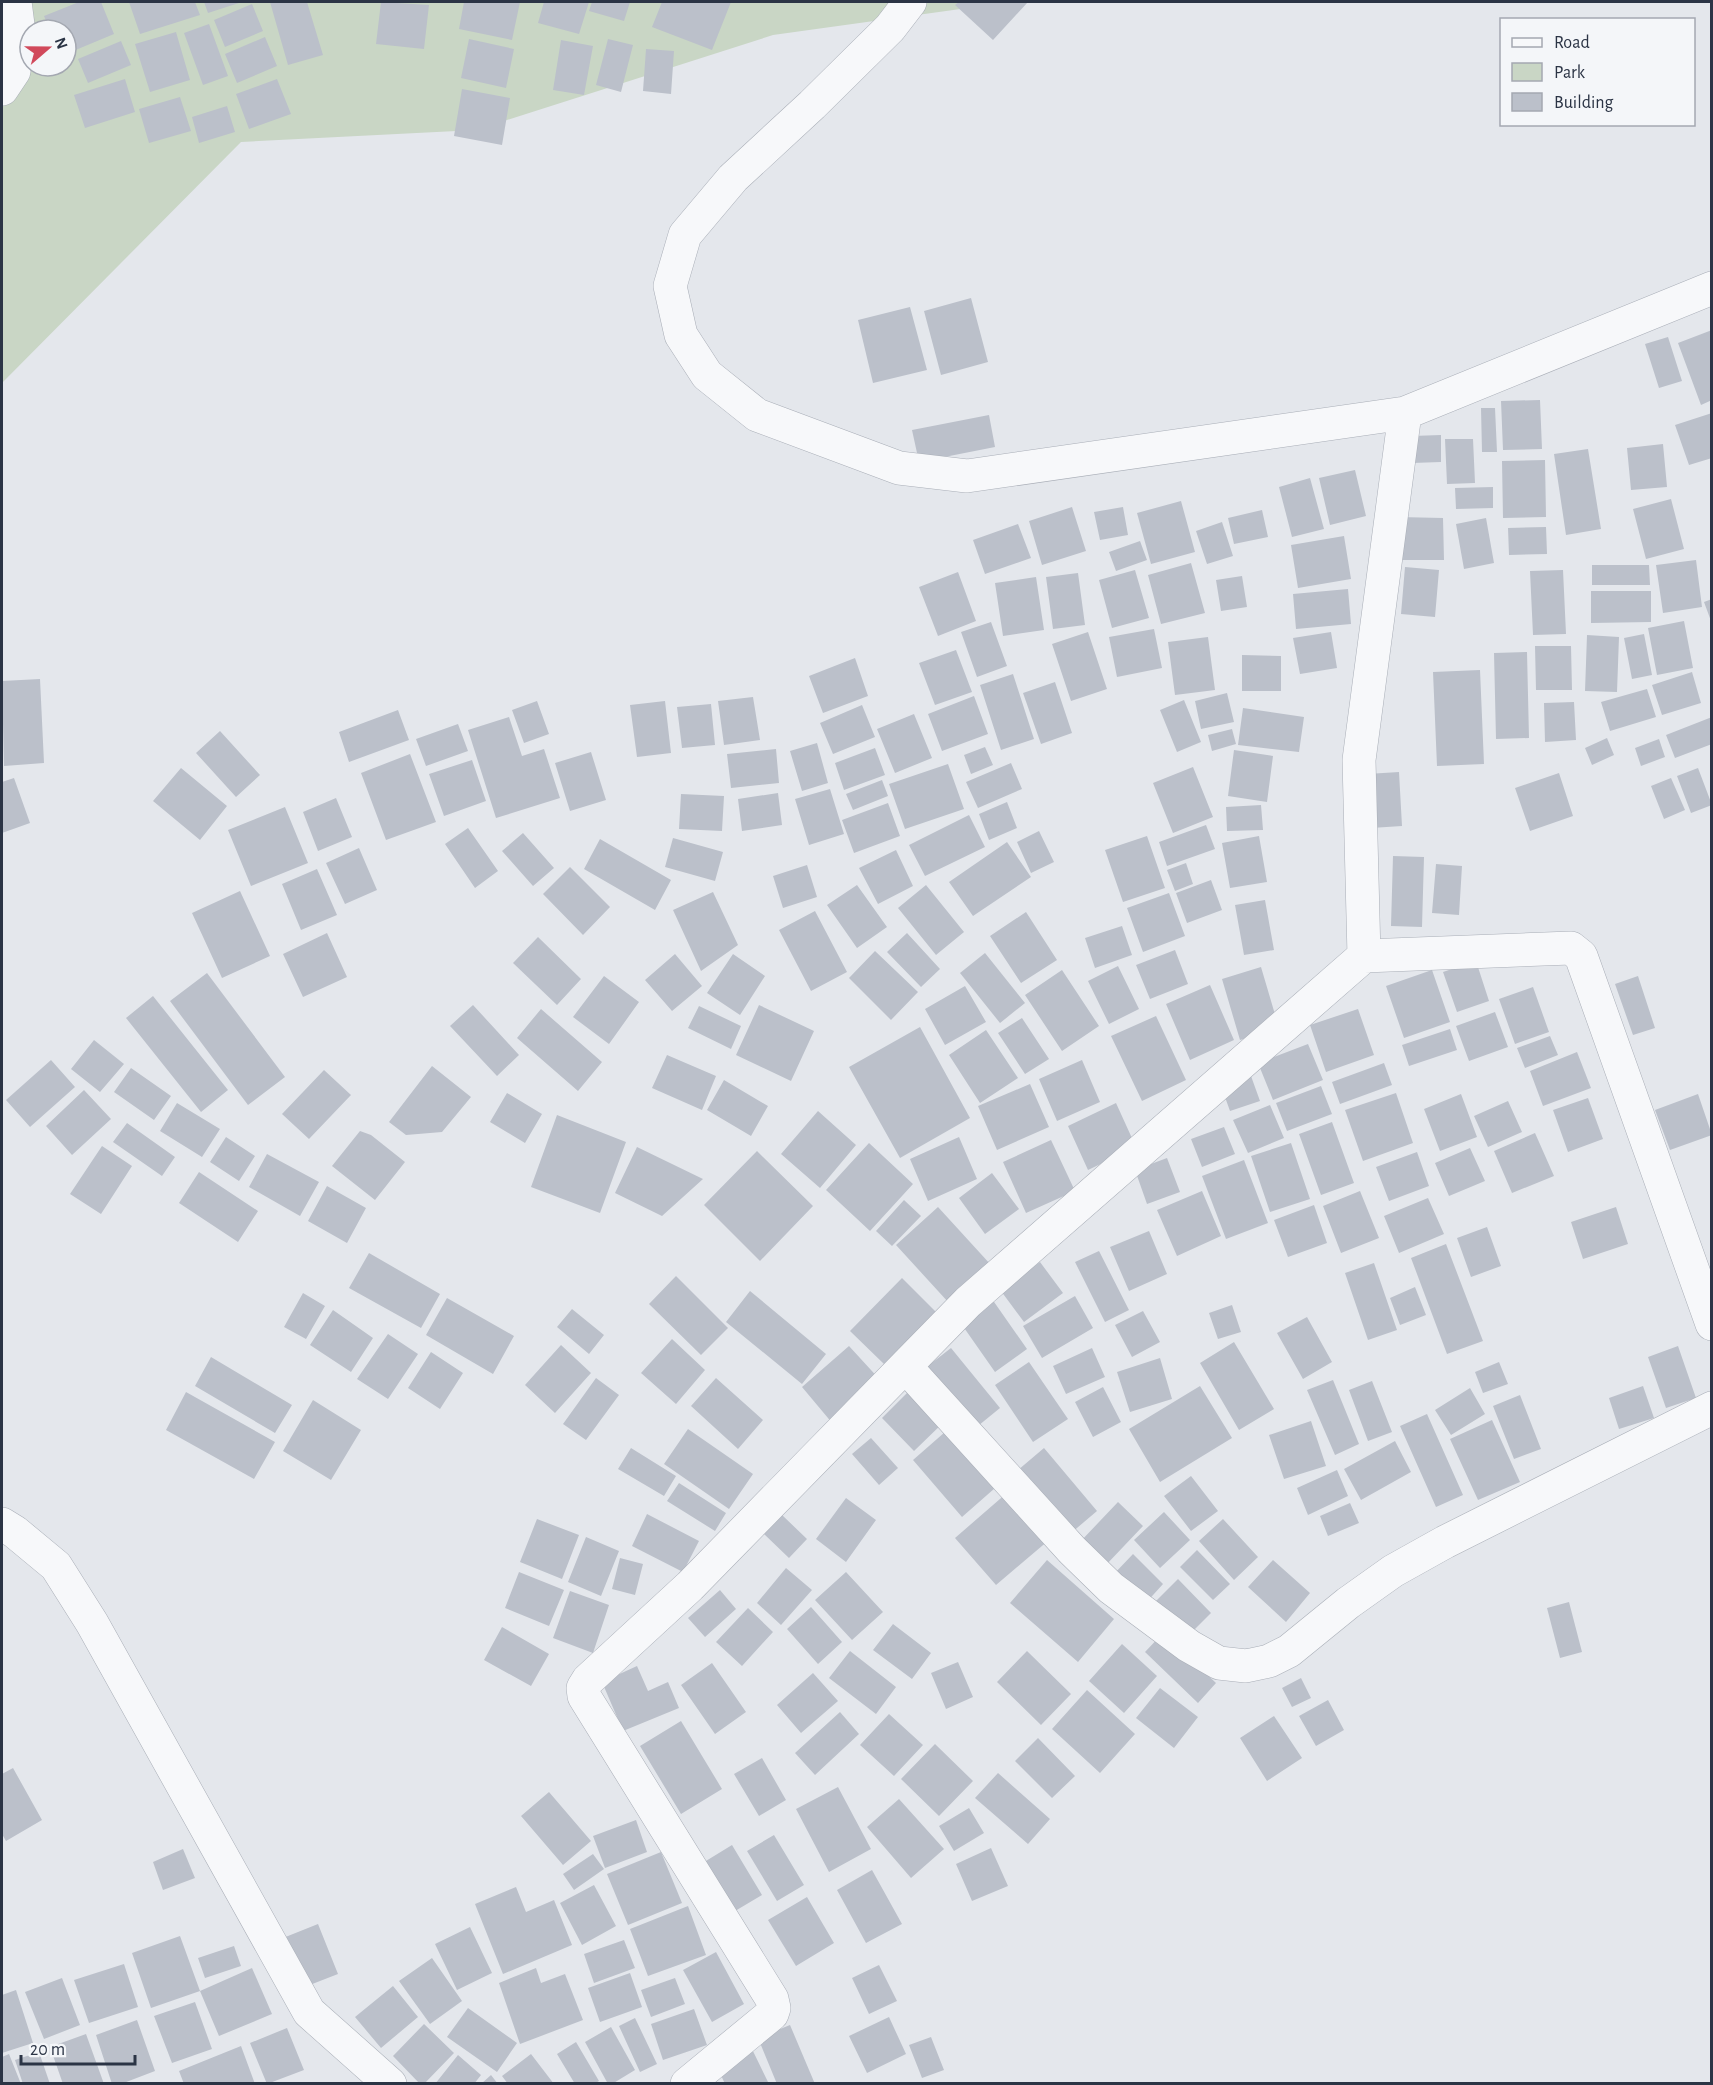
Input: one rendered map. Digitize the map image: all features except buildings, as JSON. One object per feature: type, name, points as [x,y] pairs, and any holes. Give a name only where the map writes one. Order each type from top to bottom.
[{"type":"street","points":[[2,89],[14,71],[18,25],[15,2]]},
{"type":"street","points":[[910,2],[882,36],[733,178],[685,235],[670,286],[681,335],[707,375],[757,415],[899,468],[967,476],[1405,413],[1712,288]]},
{"type":"street","points":[[1364,956],[1359,760],[1405,413]]},
{"type":"street","points":[[687,2084],[772,2014],[774,2008],[772,1999],[584,1696],[583,1688],[588,1680],[690,1586],[968,1302],[1364,956],[1571,948],[1577,951],[1581,956],[1712,1324]]},
{"type":"street","points":[[906,1366],[1072,1550],[1111,1588],[1189,1646],[1219,1664],[1246,1666],[1269,1662],[1289,1651],[1348,1603],[1393,1571],[1445,1542],[1712,1408]]},
{"type":"street","points":[[2,1524],[56,1566],[92,1623],[309,2012],[390,2084]]},
{"type":"green space","points":[[2,2],[1011,2],[773,35],[476,130],[241,142],[2,383]]}]
